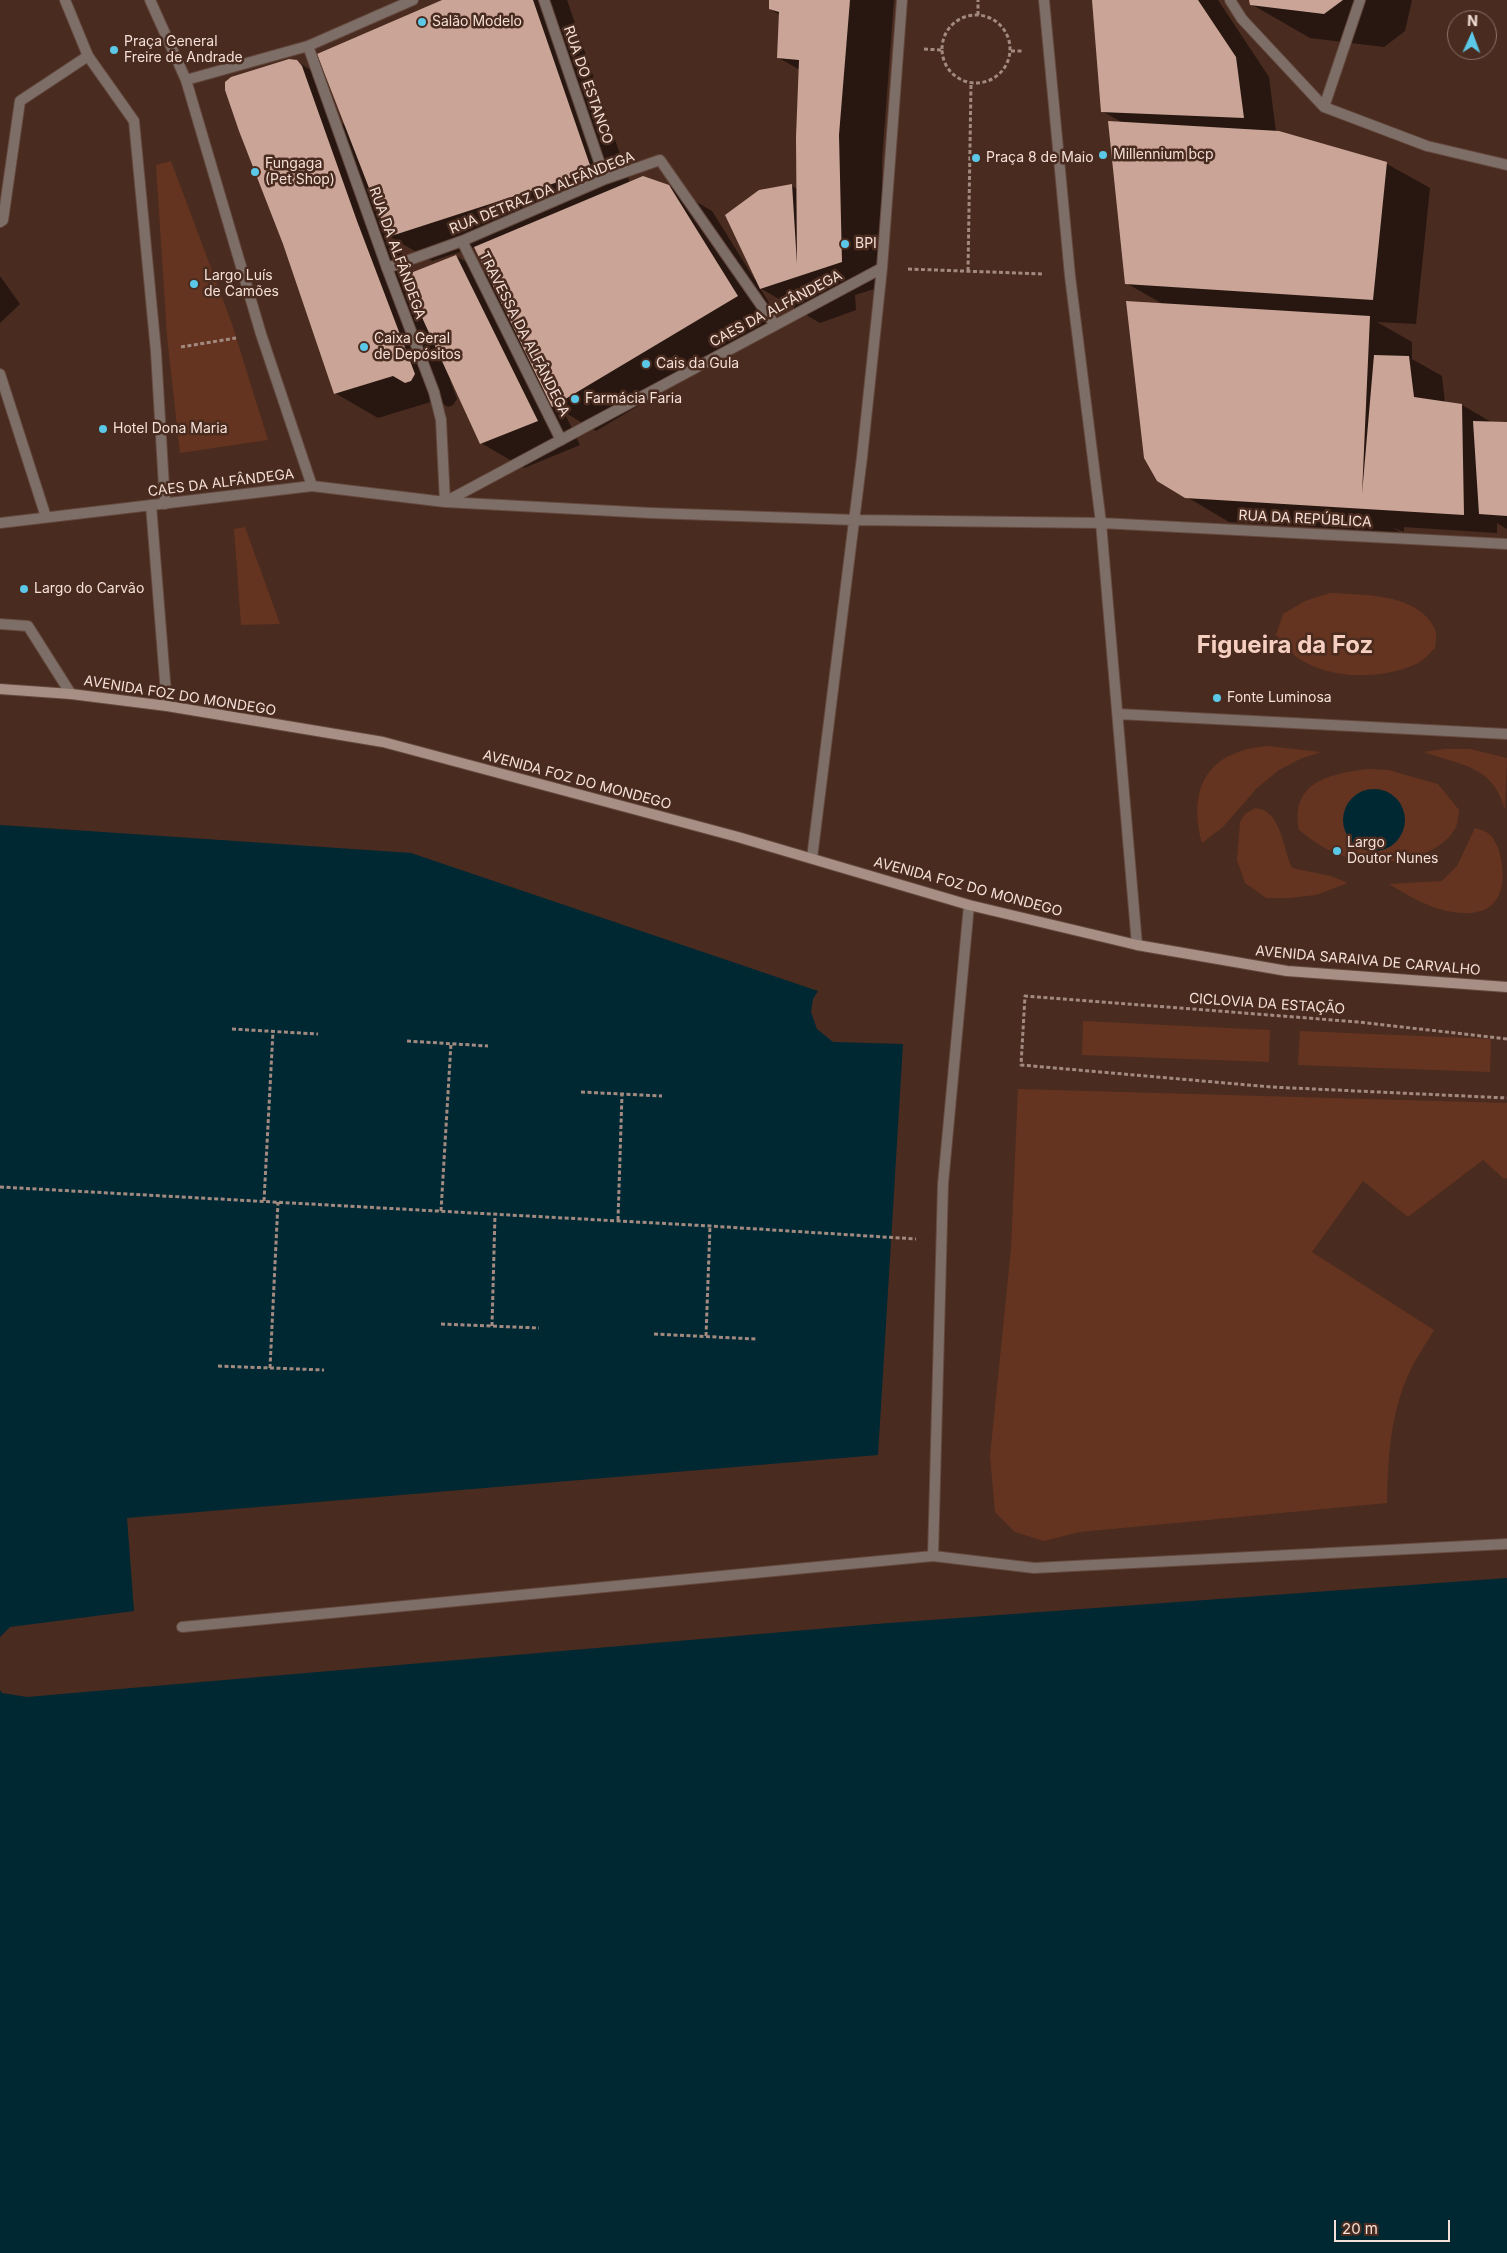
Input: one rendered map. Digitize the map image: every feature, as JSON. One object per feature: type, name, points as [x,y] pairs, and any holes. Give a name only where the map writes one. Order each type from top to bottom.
[{"type":"main road","name":"AVENIDA FOZ DO MONDEGO","points":[[0,689],[71,694],[167,706],[383,742],[812,858],[969,905],[1137,945]]},
{"type":"main road","name":"AVENIDA SARAIVA DE CARVALHO","points":[[1137,945],[1287,971],[1507,987]]},
{"type":"street","points":[[65,0],[88,56],[134,120],[156,352],[165,504]]},
{"type":"street","points":[[150,0],[186,80],[261,334],[312,486]]},
{"type":"street","points":[[186,80],[308,46],[413,0]]},
{"type":"street","name":"RUA DO ESTANCO","points":[[544,0],[605,179]]},
{"type":"street","points":[[812,858],[856,520],[882,268],[902,0]]},
{"type":"street","points":[[1044,0],[1070,276],[1101,523],[1137,945]]},
{"type":"street","points":[[1230,0],[1242,19],[1324,107],[1427,146],[1507,165]]},
{"type":"street","points":[[1324,107],[1360,0]]},
{"type":"street","name":"RUA DA ALFÂNDEGA","points":[[308,46],[436,401],[441,420],[444,502]]},
{"type":"street","points":[[0,222],[3,220],[20,101],[88,56]]},
{"type":"street","name":"RUA DETRAZ DA ALFÂNDEGA","points":[[387,268],[462,241],[605,179],[660,160],[775,326]]},
{"type":"street","name":"TRAVESSA DA ALFÂNDEGA","points":[[462,241],[562,440]]},
{"type":"street","name":"CAES DA ALFÂNDEGA","points":[[444,502],[882,268]]},
{"type":"street","points":[[0,374],[46,517]]},
{"type":"street","name":"CAES DA ALFÂNDEGA","points":[[0,523],[312,486],[444,502],[856,520]]},
{"type":"street","points":[[151,505],[167,706]]},
{"type":"street","points":[[856,520],[1101,523]]},
{"type":"street","name":"RUA DA REPÚBLICA","points":[[1101,523],[1507,544]]},
{"type":"street","points":[[0,624],[28,626],[71,694]]},
{"type":"street","points":[[1118,714],[1507,734]]},
{"type":"street","points":[[933,1556],[943,1184],[969,905]]},
{"type":"street","points":[[182,1626],[933,1556],[1034,1568],[1507,1544]]},
{"type":"path","points":[[978,0],[978,15]]},
{"type":"path","points":[[978,15],[998,22],[1005,30],[1011,51],[1003,71],[994,79],[983,84],[971,84],[960,80],[950,72],[944,62],[941,50],[943,38],[948,28],[967,16],[978,15]]},
{"type":"path","points":[[968,271],[971,84]]},
{"type":"path","points":[[882,268],[1070,276]]},
{"type":"path","points":[[156,352],[261,334]]},
{"type":"path","name":"CICLOVIA DA ESTAÇÃO","points":[[1507,1039],[1359,1022],[1025,996],[1022,1065],[1271,1086],[1507,1098]]},
{"type":"path","points":[[232,1029],[318,1034]]},
{"type":"path","points":[[264,1201],[273,1031]]},
{"type":"path","points":[[407,1041],[488,1046]]},
{"type":"path","points":[[441,1211],[451,1043]]},
{"type":"path","points":[[581,1092],[662,1096]]},
{"type":"path","points":[[618,1220],[622,1094]]},
{"type":"path","points":[[0,1187],[618,1220],[942,1241]]},
{"type":"path","points":[[270,1368],[278,1202]]},
{"type":"path","points":[[492,1326],[495,1214]]},
{"type":"path","points":[[706,1336],[710,1226]]},
{"type":"path","points":[[441,1324],[539,1328]]},
{"type":"path","points":[[654,1334],[756,1339]]},
{"type":"path","points":[[218,1366],[324,1370]]},
{"type":"shaded area","points":[[171,161],[232,324],[268,440],[180,453],[167,336],[156,165]]},
{"type":"shaded area","points":[[245,527],[280,624],[241,625],[234,529]]},
{"type":"shaded area","points":[[1330,593],[1389,598],[1416,608],[1427,617],[1435,629],[1435,648],[1417,664],[1400,670],[1369,675],[1337,673],[1307,663],[1294,655],[1276,635],[1283,614],[1305,601]]},
{"type":"shaded area","points":[[1268,746],[1321,752],[1300,759],[1279,770],[1257,788],[1223,827],[1202,843],[1197,814],[1198,800],[1206,776],[1226,757],[1244,750]]},
{"type":"shaded area","points":[[1444,749],[1470,749],[1507,758],[1505,810],[1500,795],[1493,784],[1484,776],[1474,769],[1424,752]]},
{"type":"shaded area","points":[[1368,769],[1388,770],[1438,784],[1459,810],[1455,829],[1446,840],[1421,855],[1405,859],[1374,862],[1346,857],[1333,852],[1299,830],[1298,814],[1300,801],[1316,783],[1340,774]]},
{"type":"shaded area","points":[[1255,808],[1264,810],[1276,822],[1292,868],[1331,876],[1348,883],[1316,895],[1266,898],[1245,883],[1237,860],[1240,822],[1245,814]]},
{"type":"shaded area","points":[[1475,828],[1492,836],[1501,858],[1502,881],[1500,891],[1490,907],[1467,913],[1446,911],[1416,900],[1389,884],[1442,881],[1457,866]]},
{"type":"shaded area","points":[[1083,1021],[1270,1030],[1269,1062],[1082,1055]]},
{"type":"shaded area","points":[[1300,1031],[1491,1039],[1490,1072],[1298,1065]]},
{"type":"shaded area","points":[[1018,1089],[1507,1103],[1507,1178],[1504,1179],[1483,1160],[1408,1217],[1363,1181],[1312,1252],[1434,1330],[1409,1373],[1398,1405],[1389,1453],[1387,1503],[1080,1532],[1044,1541],[1015,1532],[995,1512],[990,1456],[1011,1249]]},
{"type":"water","points":[[1374,789],[1391,794],[1396,798],[1400,803],[1405,820],[1400,837],[1396,842],[1391,846],[1374,851],[1357,846],[1352,842],[1348,837],[1343,820],[1348,803],[1352,798],[1357,794]]},
{"type":"water","points":[[0,825],[411,853],[818,991],[813,999],[811,1012],[817,1029],[833,1042],[903,1044],[878,1455],[127,1518],[134,1611],[10,1627],[0,1637]]},
{"type":"water","points":[[1507,1578],[1507,2253],[0,2253],[0,1690],[2,1693],[27,1697],[876,1624]]},
{"type":"building","points":[[442,0],[533,0],[592,171],[388,237],[317,54]]},
{"type":"building","points":[[769,0],[850,0],[839,135],[842,262],[760,289],[725,215],[759,190],[792,184],[797,264],[796,137],[799,60],[777,58],[779,12],[769,9]]},
{"type":"building","points":[[1092,0],[1198,0],[1236,57],[1244,118],[1101,112]]},
{"type":"building","points":[[1249,0],[1343,0],[1324,14],[1250,5]]},
{"type":"building","points":[[289,59],[297,60],[302,66],[357,221],[415,374],[411,381],[405,383],[393,376],[334,394],[283,244],[225,90],[225,82],[231,77]]},
{"type":"building","points":[[1108,121],[1279,131],[1387,162],[1373,300],[1125,284]]},
{"type":"building","points":[[643,176],[669,185],[738,296],[552,407],[474,247]]},
{"type":"building","points":[[456,255],[538,421],[480,444],[403,276]]},
{"type":"building","points":[[1126,301],[1370,316],[1362,494],[1374,355],[1409,356],[1414,397],[1462,404],[1464,515],[1185,498],[1157,481],[1144,458]]},
{"type":"building","points":[[1473,421],[1507,422],[1507,516],[1479,514]]},
{"type":"place","name":"Salão Modelo","points":[[422,22]]},
{"type":"place","name":"Praça General Freire de Andrade","points":[[114,50]]},
{"type":"place","name":"Millennium bcp","points":[[1103,155]]},
{"type":"place","name":"Praça 8 de Maio","points":[[976,158]]},
{"type":"place","name":"Fungaga (Pet Shop)","points":[[255,172]]},
{"type":"place","name":"BPI","points":[[845,244]]},
{"type":"place","name":"Largo Luís de Camões","points":[[194,284]]},
{"type":"place","name":"Caixa Geral de Depósitos","points":[[364,347]]},
{"type":"place","name":"Cais da Gula","points":[[646,364]]},
{"type":"place","name":"Farmácia Faria","points":[[575,399]]},
{"type":"place","name":"Hotel Dona Maria","points":[[103,429]]},
{"type":"place","name":"Largo do Carvão","points":[[24,589]]},
{"type":"place","name":"Fonte Luminosa","points":[[1217,698]]},
{"type":"place","name":"Largo Doutor Nunes","points":[[1337,851]]},
{"type":"district","name":"Figueira da Foz","points":[[1285,646]]}]
